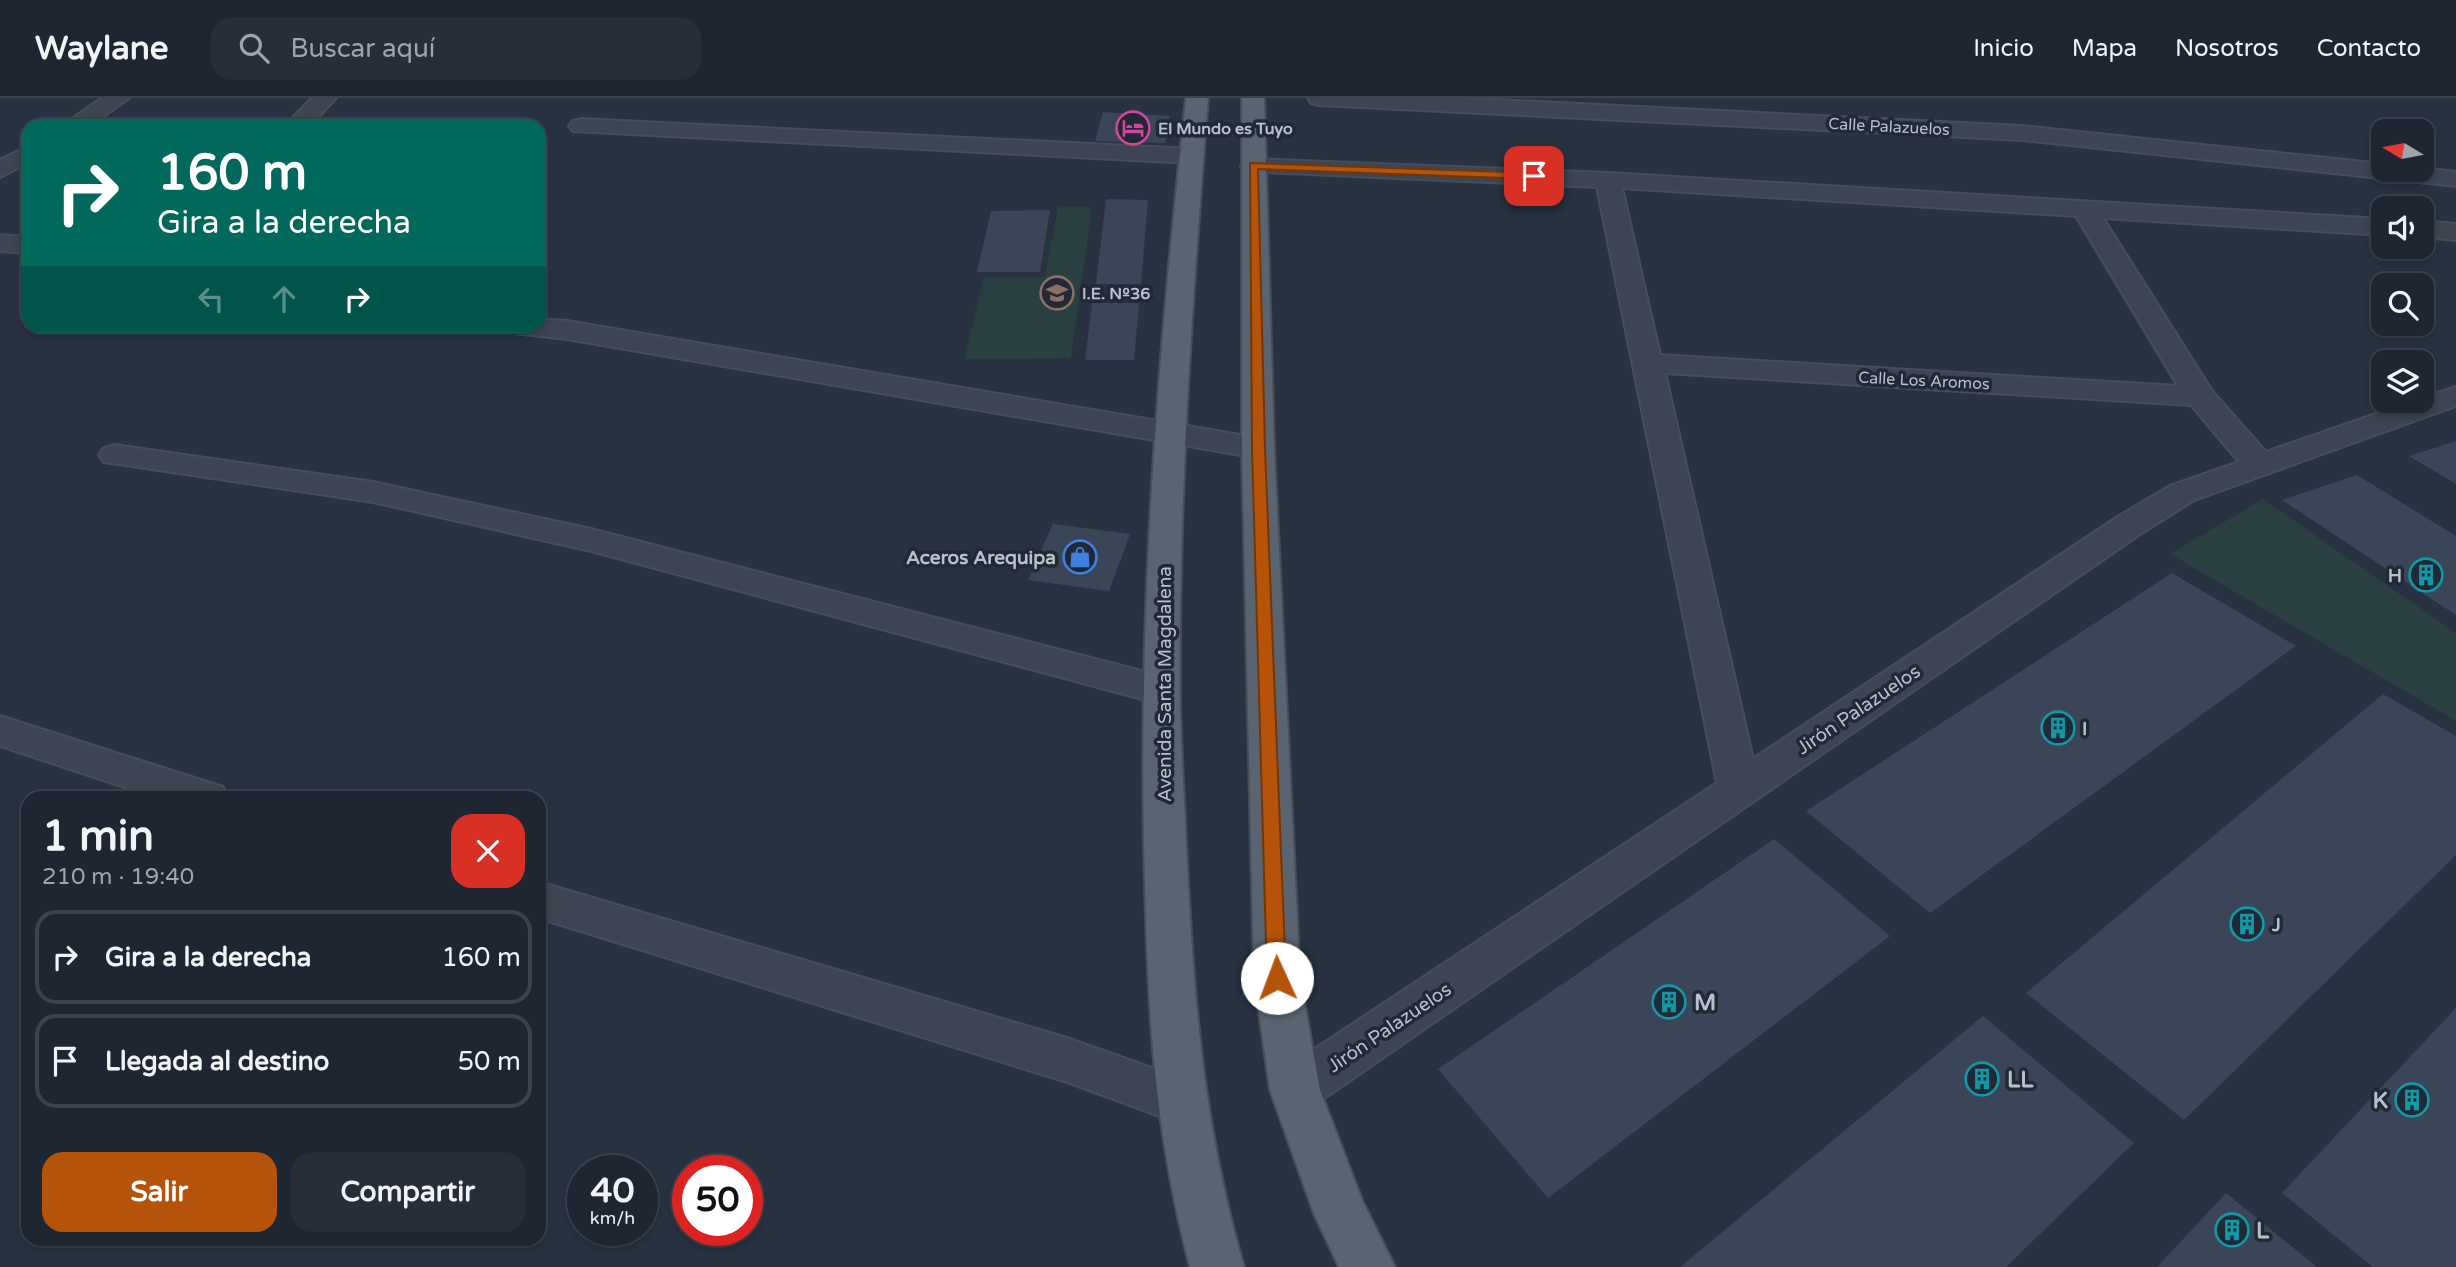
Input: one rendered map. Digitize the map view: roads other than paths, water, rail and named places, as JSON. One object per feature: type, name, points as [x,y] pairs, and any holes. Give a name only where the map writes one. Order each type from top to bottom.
[{"type":"main road","name":"Avenida Santa Magdalena","points":[[1197,98],[1169,432],[1161,690],[1167,932],[1179,1100],[1201,1217],[1217,1267]]},
{"type":"main road","points":[[1253,98],[1258,448],[1277,978],[1296,1090],[1341,1214],[1368,1267]]},
{"type":"street","points":[[85,119],[118,98]]},
{"type":"street","points":[[304,119],[325,98]]},
{"type":"street","name":"Calle Palazuelos","points":[[1319,98],[2023,133],[2456,178]]},
{"type":"street","points":[[581,126],[1192,156]]},
{"type":"street","points":[[0,170],[21,157]]},
{"type":"street","points":[[1253,166],[1608,180],[2371,226]]},
{"type":"street","points":[[1608,180],[1739,789]]},
{"type":"street","points":[[2085,210],[2200,396],[2259,465]]},
{"type":"street","points":[[2434,230],[2456,232]]},
{"type":"street","points":[[0,243],[21,244]]},
{"type":"street","points":[[546,328],[1258,448]]},
{"type":"street","name":"Calle Los Aromos","points":[[1648,363],[2200,396]]},
{"type":"street","name":"Jirón Palazuelos","points":[[1296,1090],[2128,526],[2182,493],[2456,396]]},
{"type":"street","points":[[115,455],[373,492],[591,540],[1161,690]]},
{"type":"street","points":[[0,731],[186,791]]},
{"type":"street","points":[[546,902],[1067,1060],[1179,1100]]},
{"type":"place","name":"El Mundo es Tuyo","points":[[1133,128]]},
{"type":"place","name":"I.E. Nº36","points":[[1057,293]]},
{"type":"place","name":"Aceros Arequipa","points":[[1080,557]]},
{"type":"place","name":"H","points":[[2426,575]]},
{"type":"place","name":"I","points":[[2058,728]]},
{"type":"place","name":"J","points":[[2247,924]]},
{"type":"place","name":"M","points":[[1669,1002]]},
{"type":"place","name":"LL","points":[[1982,1079]]},
{"type":"place","name":"K","points":[[2412,1100]]},
{"type":"place","name":"L","points":[[2232,1230]]}]
